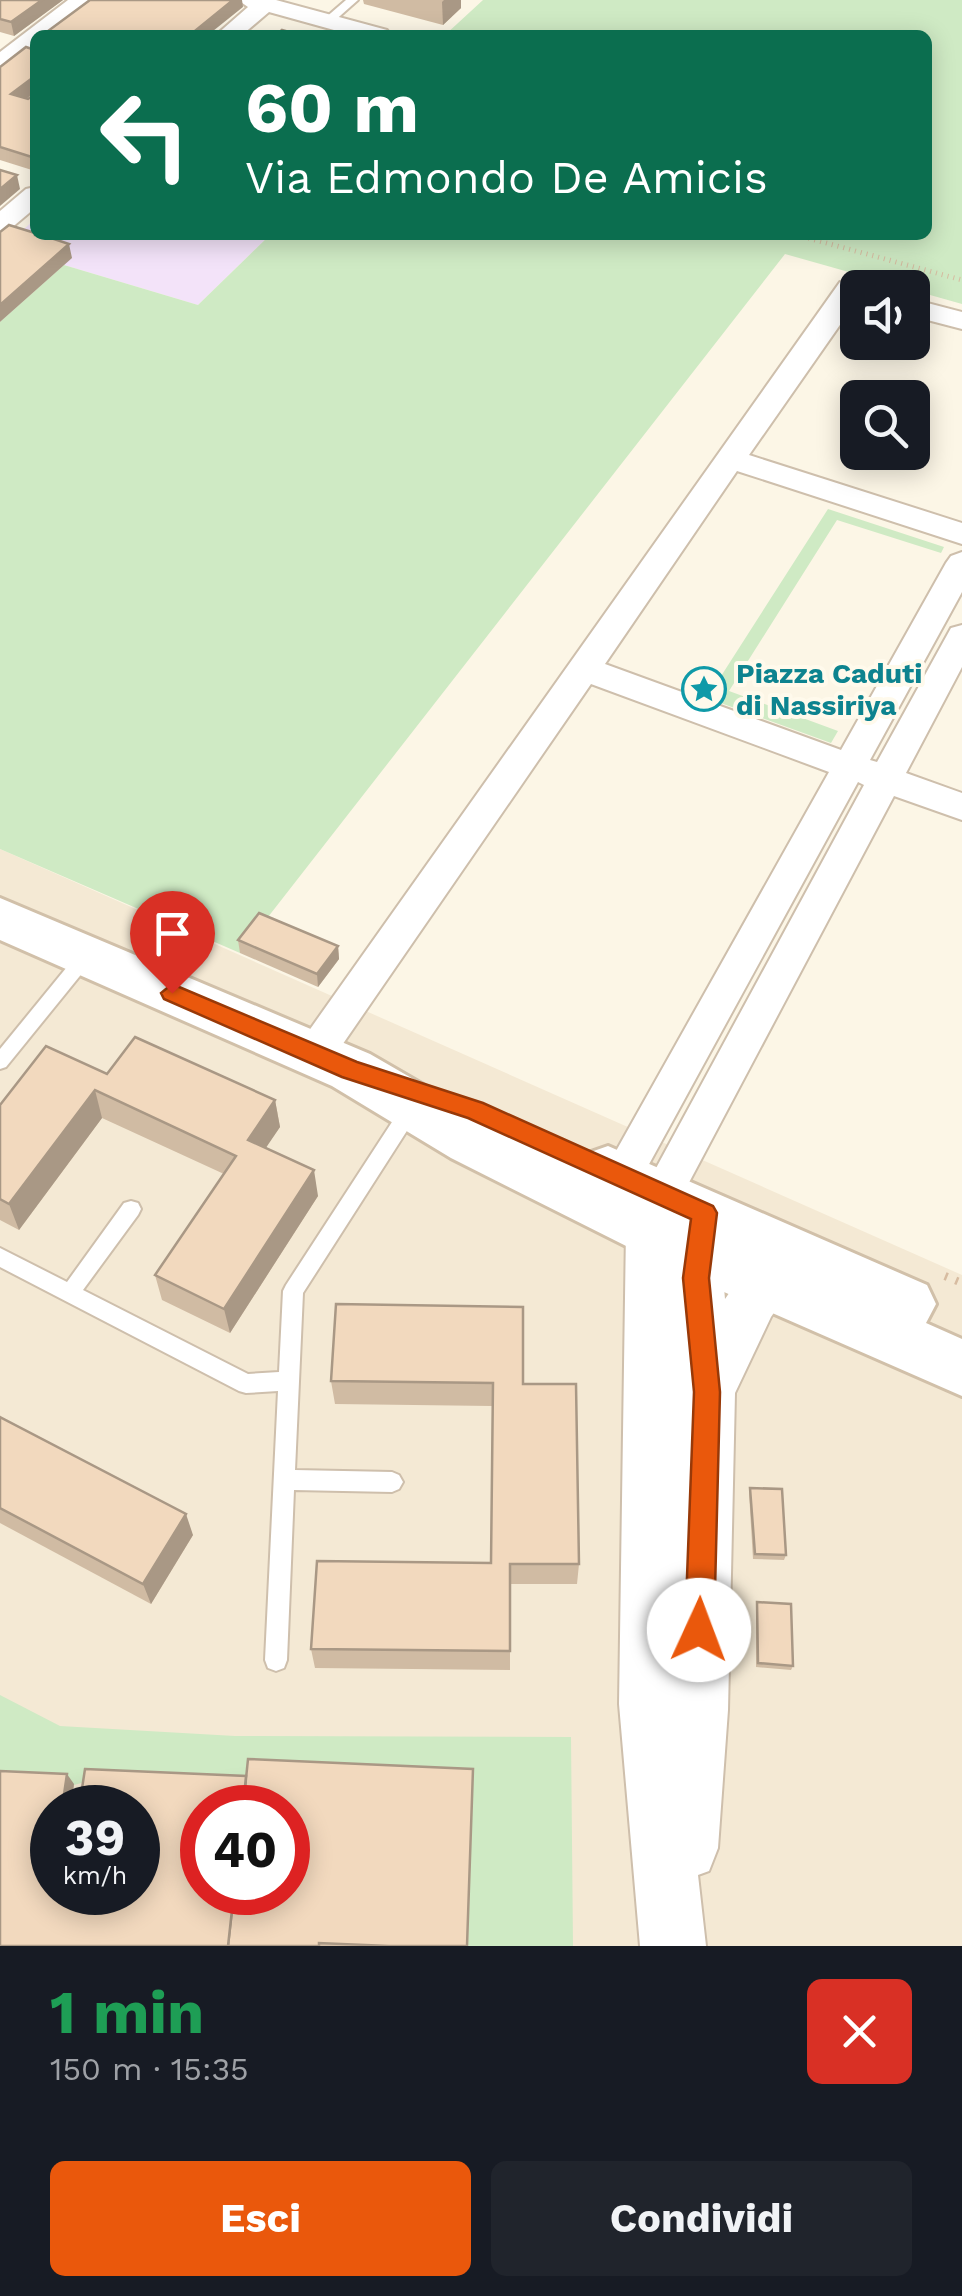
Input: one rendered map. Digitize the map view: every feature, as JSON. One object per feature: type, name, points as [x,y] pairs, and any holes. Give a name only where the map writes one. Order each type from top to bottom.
[{"type":"main road","points":[[0,918],[333,1062],[475,1110],[667,1213],[768,1283],[962,1368]]},
{"type":"main road","points":[[333,1062],[471,1141],[962,1328]]},
{"type":"street","points":[[43,30],[83,0]]},
{"type":"street","points":[[235,30],[273,3],[361,30]]},
{"type":"street","points":[[0,224],[28,184]]},
{"type":"street","points":[[333,1062],[584,669],[840,302]]},
{"type":"street","points":[[930,311],[962,321]]},
{"type":"street","points":[[731,459],[962,534]]},
{"type":"street","points":[[675,1946],[650,1704],[667,1213],[850,766],[962,563]]},
{"type":"street","points":[[675,1946],[696,1710],[707,1392],[667,1213],[885,779],[962,636]]},
{"type":"street","points":[[584,669],[962,807]]},
{"type":"street","points":[[707,1392],[752,1300],[768,1283]]},
{"type":"lane","points":[[328,21],[353,0]]},
{"type":"lane","points":[[0,1062],[86,955]]},
{"type":"lane","points":[[276,1660],[293,1291],[412,1106]]},
{"type":"lane","points":[[70,1293],[131,1209]]},
{"type":"lane","points":[[0,1257],[246,1384],[288,1381]]},
{"type":"lane","points":[[284,1480],[392,1482]]},
{"type":"path","points":[[815,240],[962,280]]},
{"type":"shaded area","points":[[35,240],[265,240],[198,305],[64,265]]},
{"type":"shaded area","points":[[0,849],[962,1275],[962,1946],[0,1946]]},
{"type":"green space","points":[[483,0],[962,0],[962,304],[930,295],[930,270],[842,270],[785,254],[240,953],[0,849],[0,322],[64,265],[198,305],[265,240],[932,240],[932,30],[450,30]]},
{"type":"green space","points":[[828,509],[944,547],[941,553],[837,520],[729,691],[838,731],[831,743],[707,698]]},
{"type":"green space","points":[[0,1695],[60,1726],[235,1736],[571,1737],[573,1946],[468,1946],[473,1783],[310,1786],[92,1780],[74,1785],[0,1781]]},
{"type":"building","points":[[0,0],[42,0],[11,22],[0,19]]},
{"type":"building","points":[[90,0],[233,0],[196,30],[49,30]]},
{"type":"building","points":[[26,47],[30,48],[30,80],[11,94],[30,98],[30,156],[0,147],[0,67]]},
{"type":"building","points":[[0,170],[17,175],[0,189]]},
{"type":"building","points":[[9,225],[30,231],[30,240],[69,244],[0,305],[0,232]]},
{"type":"building","points":[[259,913],[338,946],[317,974],[238,940]]},
{"type":"building","points":[[135,1037],[275,1100],[248,1140],[314,1170],[224,1309],[155,1275],[236,1156],[95,1090],[9,1204],[0,1199],[0,1105],[46,1046],[107,1074]]},
{"type":"building","points":[[336,1304],[523,1307],[523,1384],[576,1384],[579,1564],[510,1564],[510,1651],[311,1649],[317,1561],[491,1563],[493,1383],[331,1381]]},
{"type":"building","points":[[0,1417],[186,1514],[143,1584],[0,1508]]},
{"type":"building","points":[[750,1488],[782,1489],[786,1555],[755,1554]]},
{"type":"building","points":[[757,1602],[791,1604],[793,1666],[758,1663]]},
{"type":"building","points":[[248,1759],[473,1769],[467,1946],[228,1946],[231,1915],[310,1915],[310,1785],[245,1785]]},
{"type":"building","points":[[85,1769],[246,1776],[245,1785],[180,1785],[180,1915],[231,1915],[228,1946],[0,1946],[0,1771],[67,1774],[65,1785],[30,1785],[30,1915],[160,1915],[160,1785],[83,1785]]},
{"type":"place","name":"Piazza Caduti di Nassiriya","points":[[704,689]]},
{"type":"route","points":[[172,993],[351,1070],[475,1110],[704,1213],[696,1278],[707,1392],[699,1630]]}]
